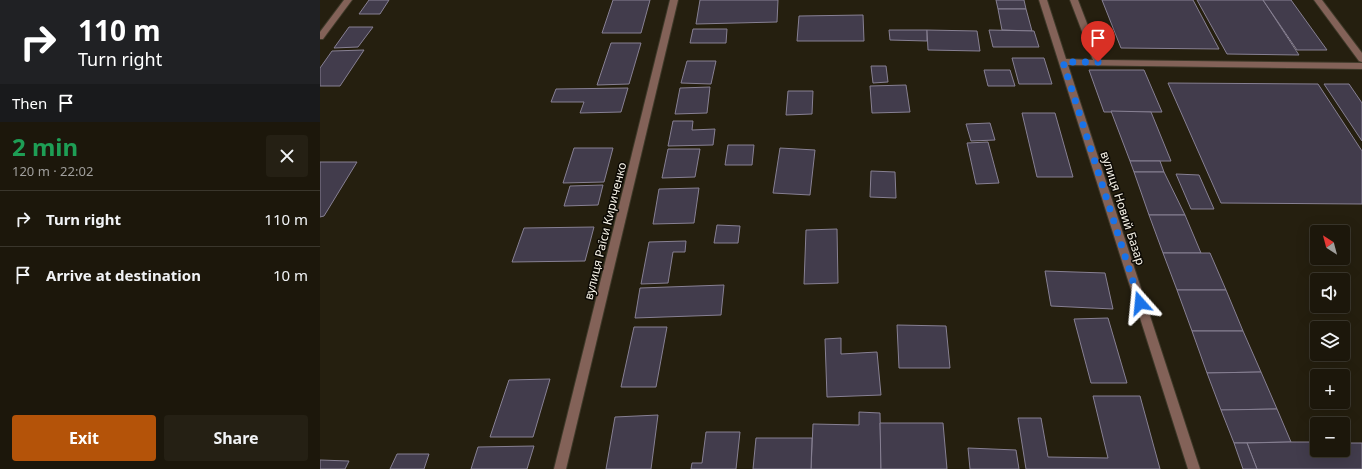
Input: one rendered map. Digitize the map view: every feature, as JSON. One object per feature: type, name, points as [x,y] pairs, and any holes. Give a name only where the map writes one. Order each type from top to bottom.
[{"type":"street","points":[[320,37],[348,0]]},
{"type":"street","name":"вулиця Раїси Кириченко","points":[[560,469],[674,0]]},
{"type":"street","name":"вулиця Новий Базар","points":[[1043,0],[1194,469]]},
{"type":"street","points":[[1074,0],[1098,62]]},
{"type":"street","points":[[1318,0],[1362,59]]},
{"type":"street","points":[[1063,62],[1362,66]]},
{"type":"building","points":[[369,0],[389,0],[380,14],[359,14]]},
{"type":"building","points":[[613,0],[650,0],[641,33],[602,33]]},
{"type":"building","points":[[700,0],[778,0],[777,22],[696,24]]},
{"type":"building","points":[[996,0],[1024,0],[1026,9],[998,9]]},
{"type":"building","points":[[1102,0],[1193,0],[1219,49],[1121,48]]},
{"type":"building","points":[[1197,0],[1263,0],[1299,55],[1227,54]]},
{"type":"building","points":[[1263,0],[1291,0],[1327,50],[1297,50]]},
{"type":"building","points":[[998,9],[1026,9],[1032,31],[1002,30]]},
{"type":"building","points":[[863,15],[864,41],[797,41],[799,16]]},
{"type":"building","points":[[349,27],[373,27],[358,47],[334,48]]},
{"type":"building","points":[[693,29],[727,29],[726,43],[690,43]]},
{"type":"building","points":[[889,30],[927,30],[927,41],[890,40]]},
{"type":"building","points":[[927,30],[977,31],[980,51],[928,50]]},
{"type":"building","points":[[989,30],[1034,31],[1039,47],[993,47]]},
{"type":"building","points":[[611,43],[641,43],[629,84],[597,85]]},
{"type":"building","points":[[364,50],[340,86],[320,86],[320,68],[332,51]]},
{"type":"building","points":[[1012,58],[1044,58],[1052,84],[1019,84]]},
{"type":"building","points":[[687,61],[716,61],[711,84],[681,83]]},
{"type":"building","points":[[871,66],[886,66],[888,82],[873,83]]},
{"type":"building","points":[[984,70],[1010,70],[1015,86],[988,86]]},
{"type":"building","points":[[1089,70],[1144,70],[1162,112],[1104,112]]},
{"type":"building","points":[[1168,83],[1318,84],[1362,151],[1362,204],[1221,203]]},
{"type":"building","points":[[1324,84],[1349,84],[1362,103],[1362,141]]},
{"type":"building","points":[[906,85],[910,112],[872,113],[870,86]]},
{"type":"building","points":[[710,87],[707,113],[675,114],[680,88]]},
{"type":"building","points":[[628,88],[621,112],[580,113],[584,102],[551,102],[556,89]]},
{"type":"building","points":[[788,91],[813,91],[812,114],[786,115]]},
{"type":"building","points":[[1111,111],[1151,112],[1171,161],[1130,161]]},
{"type":"building","points":[[1022,113],[1055,113],[1073,177],[1037,177]]},
{"type":"building","points":[[673,121],[693,121],[692,130],[715,129],[713,145],[668,146]]},
{"type":"building","points":[[990,123],[995,140],[971,141],[966,124]]},
{"type":"building","points":[[988,142],[999,183],[976,184],[967,143]]},
{"type":"building","points":[[728,145],[754,145],[752,165],[725,165]]},
{"type":"building","points":[[574,148],[613,148],[604,182],[563,183]]},
{"type":"building","points":[[780,148],[815,150],[810,195],[773,193]]},
{"type":"building","points":[[668,149],[700,149],[695,177],[662,178]]},
{"type":"building","points":[[1130,161],[1160,161],[1164,172],[1134,172]]},
{"type":"building","points":[[320,162],[357,162],[324,216],[320,217]]},
{"type":"building","points":[[871,171],[895,172],[896,198],[870,197]]},
{"type":"building","points":[[1134,172],[1164,172],[1185,215],[1149,215]]},
{"type":"building","points":[[1176,174],[1199,175],[1214,209],[1191,209]]},
{"type":"building","points":[[603,185],[598,205],[564,206],[570,186]]},
{"type":"building","points":[[699,188],[694,223],[653,224],[659,189]]},
{"type":"building","points":[[1149,215],[1185,215],[1201,253],[1163,253]]},
{"type":"building","points":[[717,225],[740,226],[738,243],[714,243]]},
{"type":"building","points":[[594,227],[585,261],[512,262],[524,228]]},
{"type":"building","points":[[837,229],[838,283],[804,284],[806,230]]},
{"type":"building","points":[[686,241],[685,252],[673,252],[668,283],[641,284],[649,242]]},
{"type":"building","points":[[1163,253],[1210,253],[1226,290],[1177,290]]},
{"type":"building","points":[[1045,271],[1105,273],[1113,309],[1051,306]]},
{"type":"building","points":[[724,285],[721,315],[635,318],[640,288]]},
{"type":"building","points":[[1177,290],[1226,290],[1243,331],[1192,331]]},
{"type":"building","points":[[1108,318],[1127,383],[1091,383],[1074,319]]},
{"type":"building","points":[[897,325],[946,326],[950,368],[899,368]]},
{"type":"building","points":[[634,327],[667,327],[656,387],[621,387]]},
{"type":"building","points":[[1192,331],[1243,331],[1261,372],[1207,373]]},
{"type":"building","points":[[841,338],[841,354],[877,352],[881,395],[827,397],[825,339]]},
{"type":"building","points":[[1261,372],[1277,409],[1221,410],[1207,373]]},
{"type":"building","points":[[550,379],[533,437],[490,437],[509,380]]},
{"type":"building","points":[[1093,396],[1140,396],[1160,469],[1026,469],[1018,418],[1041,418],[1048,457],[1108,458]]},
{"type":"building","points":[[1277,409],[1291,442],[1234,443],[1221,410]]},
{"type":"building","points":[[859,412],[880,413],[881,469],[811,469],[813,424],[859,425]]},
{"type":"building","points":[[658,415],[651,469],[606,469],[615,417]]},
{"type":"building","points":[[880,423],[943,423],[947,469],[881,469]]},
{"type":"building","points":[[706,432],[740,432],[736,469],[691,469],[692,463],[702,463]]},
{"type":"building","points":[[756,438],[812,438],[811,469],[753,469]]},
{"type":"building","points":[[1310,442],[1310,457],[1350,457],[1350,443],[1362,443],[1362,469],[1257,469],[1247,443]]},
{"type":"building","points":[[1234,443],[1247,443],[1257,469],[1243,469]]},
{"type":"building","points":[[534,446],[527,469],[471,469],[478,447]]},
{"type":"building","points":[[968,448],[1016,450],[1019,469],[970,469]]},
{"type":"building","points":[[397,454],[429,454],[424,469],[390,469]]},
{"type":"building","points":[[320,460],[349,461],[345,469],[320,469]]},
{"type":"route","points":[[1098,62],[1063,62],[1140,303]]}]
